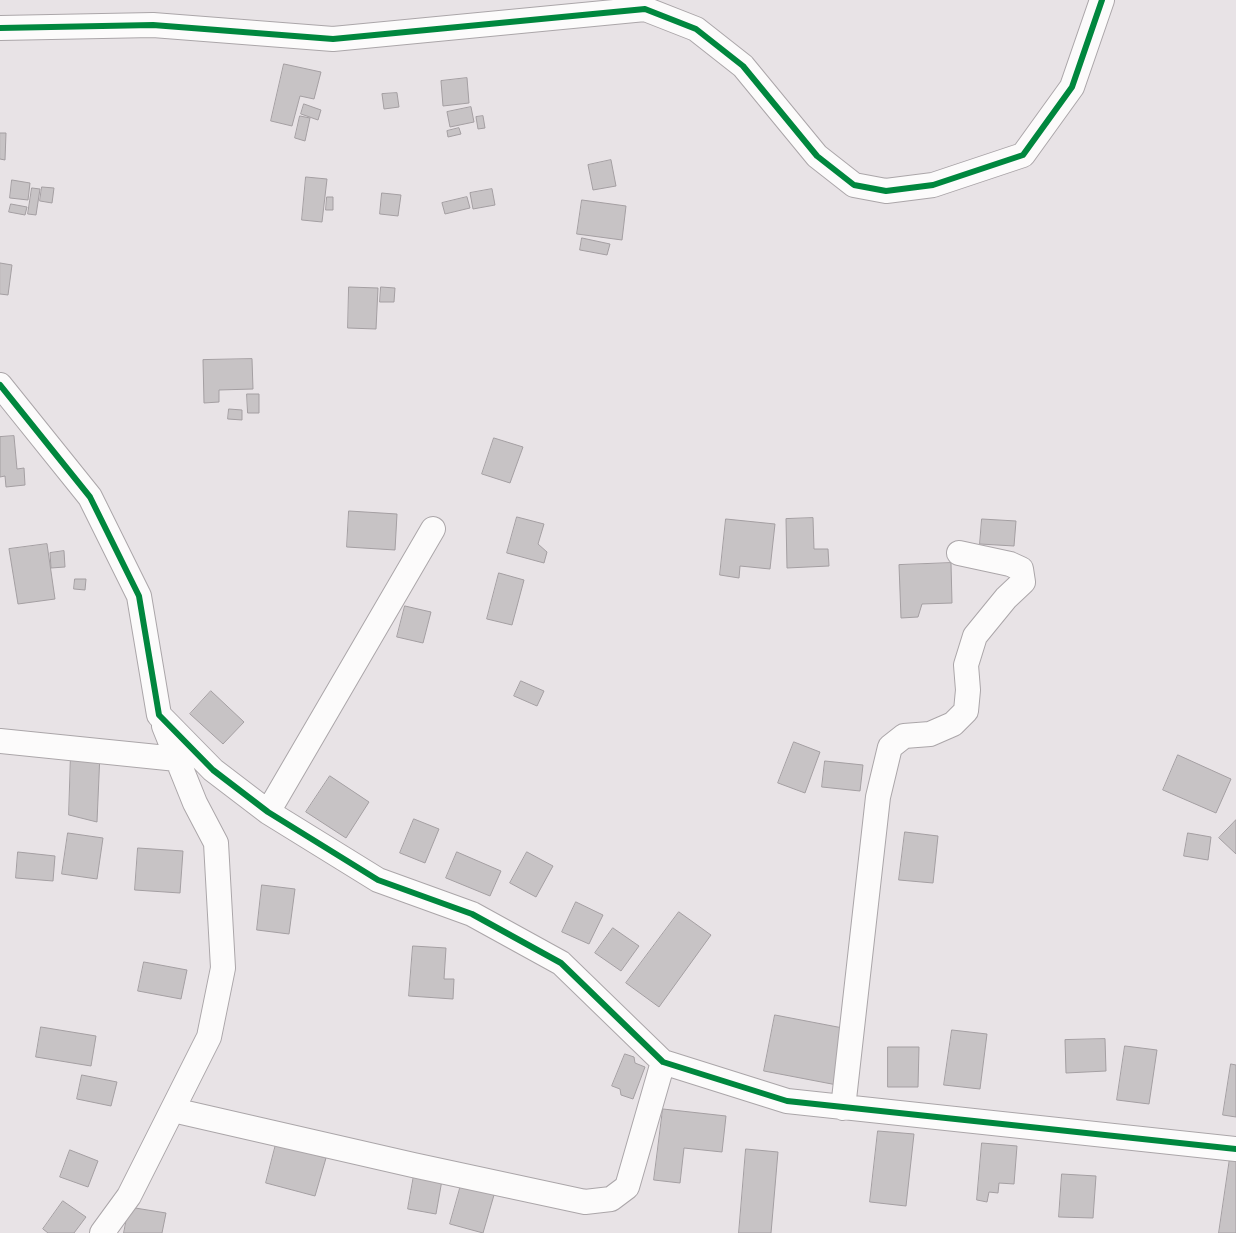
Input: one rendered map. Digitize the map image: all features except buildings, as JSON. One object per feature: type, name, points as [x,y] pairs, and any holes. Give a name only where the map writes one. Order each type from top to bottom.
[{"type":"street","points":[[0,28],[153,25],[333,39],[645,9],[696,29],[742,66],[817,156],[854,185],[886,191],[933,185],[1023,155],[1072,87],[1102,0]]},
{"type":"street","points":[[0,385],[90,497],[139,596],[159,715],[195,803],[216,844],[223,968],[209,1037],[129,1196],[102,1233]]},
{"type":"street","points":[[268,812],[433,529]]},
{"type":"street","points":[[843,1108],[878,797],[890,747],[904,736],[930,734],[952,724],[966,712],[968,690],[966,665],[975,636],[1006,598],[1023,582],[1021,569],[1010,564],[960,554]]},
{"type":"street","points":[[159,715],[213,770],[268,812],[378,880],[472,914],[561,963],[663,1062],[786,1102],[1236,1149]]},
{"type":"street","points":[[0,741],[177,759]]},
{"type":"street","points":[[172,1110],[586,1202],[611,1199],[627,1186],[663,1062]]},
{"type":"cycle path","points":[[0,28],[153,25],[333,39],[645,9],[696,29],[743,66],[817,156],[854,185],[886,191],[933,185],[1023,155],[1072,87],[1102,0]]},
{"type":"cycle path","points":[[0,385],[90,497],[139,596],[159,715],[213,770],[268,812],[378,880],[472,914],[561,963],[663,1062],[787,1101],[1236,1149]]}]
